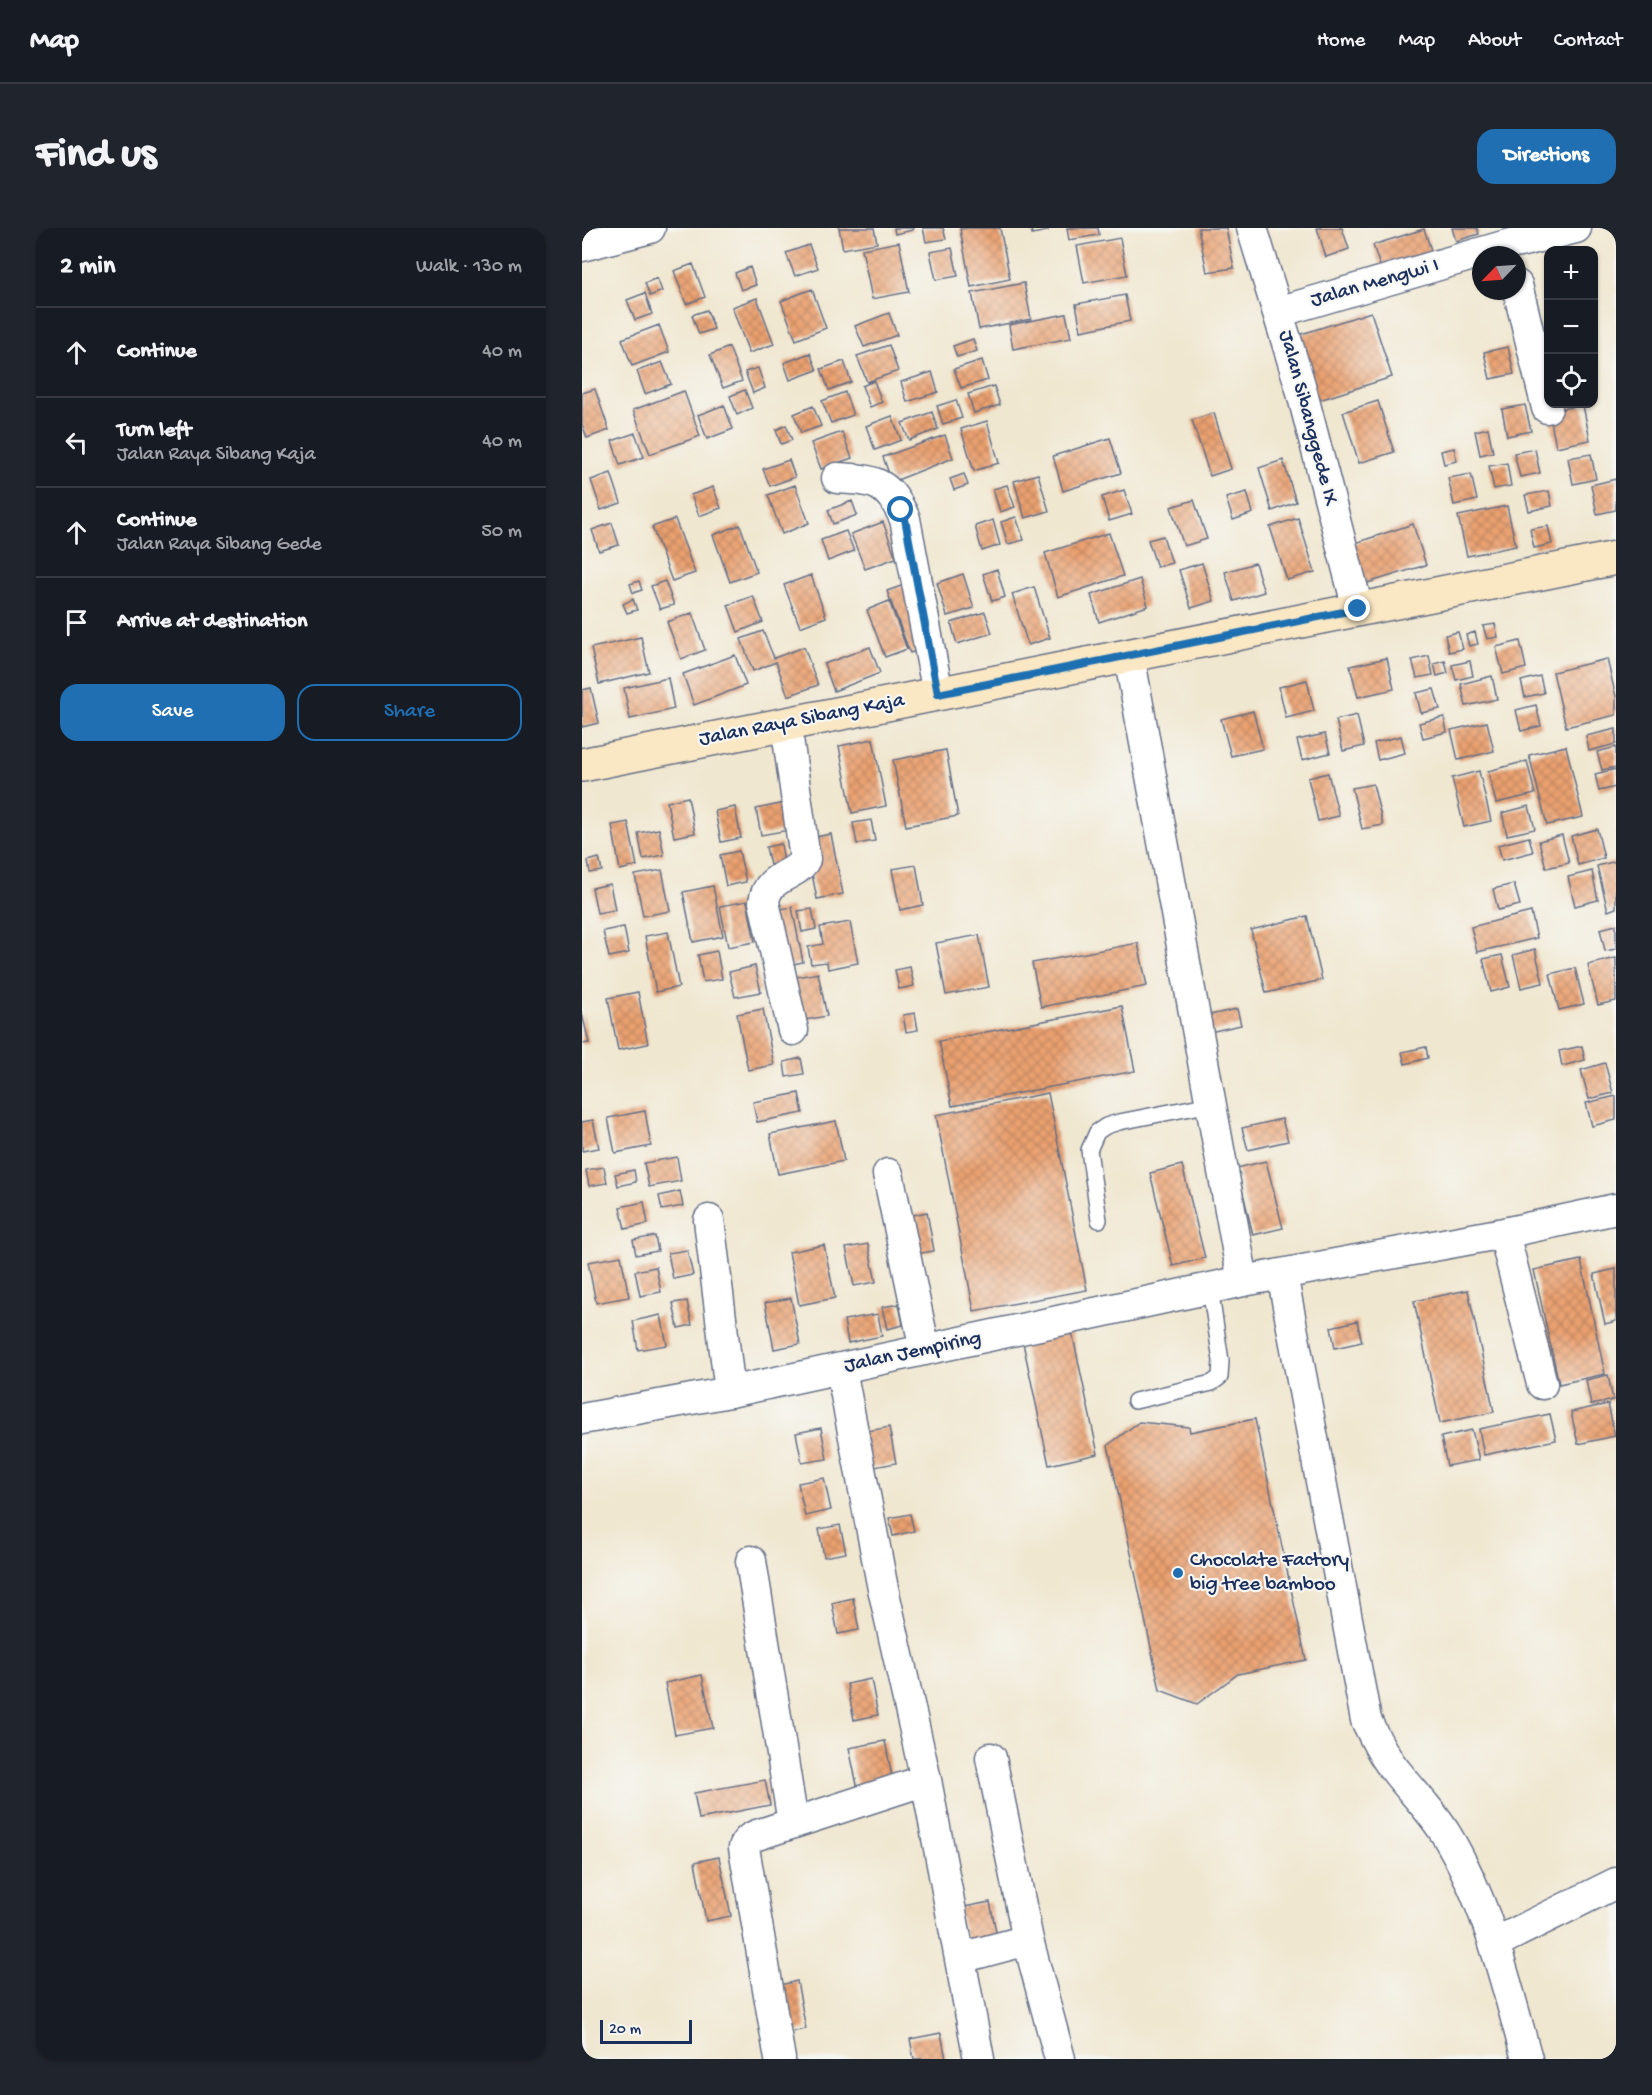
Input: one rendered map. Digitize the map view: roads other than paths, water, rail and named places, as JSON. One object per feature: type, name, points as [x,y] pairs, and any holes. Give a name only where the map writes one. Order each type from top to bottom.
[{"type":"main road","name":"Jalan Raya Sibang Kaja","points":[[582,765],[1616,558]]},
{"type":"street","points":[[582,246],[650,228]]},
{"type":"street","name":"Jalan Sibanggede IX","points":[[1252,228],[1300,385],[1358,609]]},
{"type":"street","name":"Jalan Mengwi I","points":[[1521,246],[1576,228]]},
{"type":"street","name":"Jalan Mengwi I","points":[[1278,312],[1472,260]]},
{"type":"street","points":[[1521,300],[1544,396]]},
{"type":"street","points":[[837,478],[878,483],[888,491],[905,519],[938,694]]},
{"type":"street","points":[[1129,655],[1243,1281]]},
{"type":"street","points":[[786,724],[805,859],[802,864],[773,883],[765,894],[764,902],[793,1030]]},
{"type":"street","points":[[888,1174],[925,1350]]},
{"type":"street","name":"Jalan Jempiring","points":[[582,1419],[841,1369],[1243,1281],[1504,1233],[1616,1209]]},
{"type":"street","points":[[709,1220],[730,1392]]},
{"type":"street","points":[[1504,1233],[1542,1384]]},
{"type":"street","points":[[1282,1274],[1366,1720],[1395,1770],[1438,1822],[1464,1864],[1496,1944],[1527,2059]]},
{"type":"street","points":[[841,1369],[882,1584],[926,1780],[979,2059]]},
{"type":"street","points":[[751,1561],[793,1823]]},
{"type":"street","points":[[991,1758],[1028,1940],[1060,2059]]},
{"type":"street","points":[[780,2059],[744,1848],[750,1838],[926,1780]]},
{"type":"street","points":[[1496,1944],[1616,1883]]},
{"type":"street","points":[[960,1958],[1028,1940]]},
{"type":"lane","points":[[1099,1220],[1089,1150],[1096,1132],[1119,1122],[1211,1104]]},
{"type":"lane","points":[[1135,1401],[1212,1383],[1220,1377],[1221,1361],[1210,1288]]},
{"type":"place","name":"Chocolate Factory big tree bamboo","points":[[1178,1573]]}]
